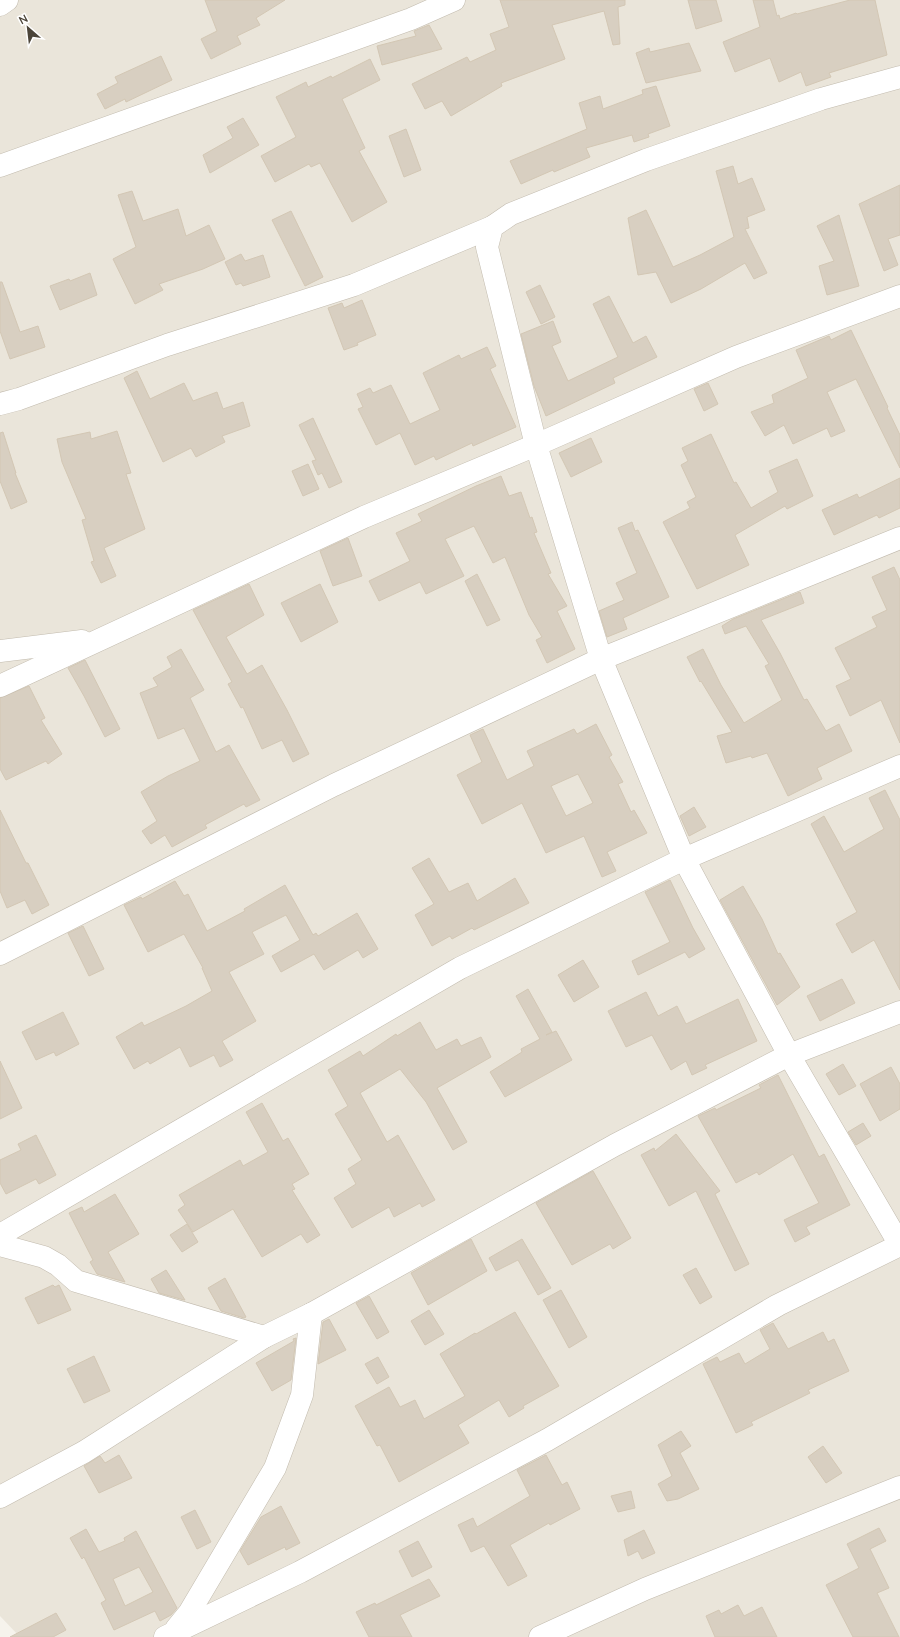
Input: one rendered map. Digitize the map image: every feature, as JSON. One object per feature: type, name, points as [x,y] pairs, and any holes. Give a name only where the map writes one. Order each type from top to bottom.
[{"type":"street","points":[[0,5],[7,0]]},
{"type":"street","points":[[0,166],[411,19],[454,0]]},
{"type":"street","points":[[0,404],[19,399],[167,345],[354,285],[492,227],[511,214],[646,160],[821,99],[900,77]]},
{"type":"street","points":[[170,1634],[321,1561],[548,1440],[778,1305],[900,1245],[789,1055],[684,859],[601,659],[536,445],[487,247],[492,227]]},
{"type":"street","points":[[0,686],[364,517],[536,445],[736,357],[900,296]]},
{"type":"street","points":[[0,954],[334,785],[601,659],[900,538]]},
{"type":"street","points":[[0,651],[102,639]]},
{"type":"street","points":[[0,1236],[460,968],[684,859],[900,766]]},
{"type":"street","points":[[0,1497],[84,1452],[264,1337],[311,1314],[615,1145],[789,1055],[900,1012]]},
{"type":"street","points":[[0,1245],[44,1257],[58,1265],[76,1281],[264,1337]]},
{"type":"street","points":[[170,1634],[189,1614],[275,1468],[302,1395],[311,1314]]},
{"type":"street","points":[[540,1637],[645,1589],[900,1487]]},
{"type":"shaded area","points":[[0,0],[900,0],[900,1637],[20,1637],[0,1616]]},
{"type":"building","points":[[205,0],[285,0],[256,18],[260,25],[237,36],[241,44],[211,59],[201,39],[217,31]]},
{"type":"building","points":[[500,0],[625,0],[625,5],[618,7],[620,44],[613,45],[604,11],[552,25],[565,59],[501,83],[502,86],[451,116],[442,101],[425,109],[412,84],[467,57],[470,62],[496,50],[490,34],[509,27]]},
{"type":"building","points":[[688,0],[716,0],[722,21],[696,29]]},
{"type":"building","points":[[753,0],[773,0],[777,16],[779,15],[780,19],[796,13],[797,14],[850,0],[875,0],[887,55],[829,73],[831,77],[806,86],[801,72],[779,82],[770,58],[735,72],[723,42],[760,27]]},
{"type":"building","points":[[429,25],[442,49],[382,65],[377,46],[416,36],[414,31]]},
{"type":"building","points":[[689,43],[701,71],[646,83],[636,53],[649,48],[650,52]]},
{"type":"building","points":[[161,56],[172,80],[126,102],[125,99],[105,109],[97,94],[118,83],[115,77]]},
{"type":"building","points":[[370,59],[380,80],[342,99],[365,148],[359,151],[387,202],[352,222],[320,163],[311,167],[309,164],[275,182],[261,156],[296,137],[276,97],[306,82],[308,87],[331,76],[332,78]]},
{"type":"building","points":[[656,86],[670,126],[648,134],[649,137],[634,142],[632,135],[586,148],[590,157],[554,172],[553,170],[521,184],[510,161],[587,129],[579,103],[600,96],[603,109],[643,94],[642,90]]},
{"type":"building","points":[[243,118],[259,145],[210,173],[203,155],[233,138],[227,127]]},
{"type":"building","points":[[406,129],[421,170],[404,177],[389,136]]},
{"type":"building","points":[[733,166],[738,184],[752,178],[765,210],[747,217],[749,228],[745,229],[767,273],[754,279],[745,263],[701,289],[671,303],[656,272],[638,275],[628,218],[646,210],[673,267],[700,255],[734,237],[716,171]]},
{"type":"building","points":[[900,185],[900,235],[888,239],[898,265],[884,271],[859,204]]},
{"type":"building","points":[[132,191],[143,221],[178,209],[186,236],[209,225],[225,259],[203,269],[159,284],[163,290],[135,304],[113,259],[136,247],[118,195]]},
{"type":"building","points":[[291,211],[323,277],[305,286],[272,220]]},
{"type":"building","points":[[839,215],[859,286],[827,295],[819,266],[834,261],[817,226]]},
{"type":"building","points":[[241,254],[245,261],[263,255],[270,277],[243,286],[241,283],[236,285],[225,262]]},
{"type":"building","points":[[90,273],[97,295],[60,310],[50,286],[69,279],[70,281]]},
{"type":"building","points":[[0,282],[2,282],[20,332],[38,326],[45,347],[10,359],[0,331]]},
{"type":"building","points":[[540,285],[555,317],[541,324],[526,292]]},
{"type":"building","points":[[609,296],[633,343],[646,336],[657,357],[613,378],[615,383],[546,416],[534,386],[521,334],[553,321],[561,342],[552,346],[568,381],[618,357],[593,304]]},
{"type":"building","points":[[362,300],[376,335],[357,343],[358,345],[344,350],[328,308],[342,303],[344,308]]},
{"type":"building","points":[[851,330],[900,435],[900,468],[856,379],[827,392],[845,431],[831,437],[827,428],[793,444],[784,425],[765,436],[751,412],[774,403],[772,395],[808,378],[796,350],[829,336],[831,340]]},
{"type":"building","points":[[487,347],[496,366],[490,369],[516,427],[473,446],[472,443],[436,460],[434,456],[415,465],[400,433],[376,445],[358,409],[363,407],[357,394],[370,388],[373,393],[391,385],[410,424],[440,410],[423,373],[459,355],[461,359]]},
{"type":"building","points":[[137,371],[150,399],[184,383],[193,401],[217,392],[223,409],[243,402],[250,426],[222,436],[225,442],[196,457],[191,448],[163,462],[124,378]]},
{"type":"building","points":[[708,383],[718,404],[704,411],[694,389]]},
{"type":"building","points":[[313,418],[342,482],[329,488],[322,473],[318,475],[312,461],[316,460],[299,425]]},
{"type":"building","points":[[117,431],[131,473],[126,474],[145,529],[104,548],[116,576],[101,583],[91,562],[94,561],[82,520],[86,519],[62,462],[57,439],[90,432],[91,439]]},
{"type":"building","points":[[3,432],[15,473],[27,502],[11,509],[0,481],[0,433]]},
{"type":"building","points":[[711,434],[734,483],[736,482],[751,508],[778,492],[769,471],[797,459],[813,496],[787,509],[785,506],[735,535],[749,565],[697,589],[663,522],[690,508],[687,502],[696,497],[681,465],[688,461],[682,448]]},
{"type":"building","points":[[591,438],[602,462],[571,477],[559,453]]},
{"type":"building","points":[[308,464],[319,489],[303,496],[292,471]]},
{"type":"building","points":[[501,476],[509,496],[521,492],[530,518],[532,517],[537,532],[534,533],[551,573],[548,574],[567,606],[557,611],[575,649],[547,663],[536,640],[542,637],[529,615],[505,557],[493,563],[474,526],[445,539],[464,576],[426,594],[420,582],[379,601],[369,581],[410,561],[396,533],[422,521],[418,514],[476,486]]},
{"type":"building","points":[[900,478],[900,508],[879,518],[877,515],[834,535],[822,510],[857,494],[859,498]]},
{"type":"building","points":[[632,522],[635,531],[638,530],[669,597],[623,618],[627,629],[607,637],[599,611],[624,600],[616,583],[637,573],[618,528]]},
{"type":"building","points":[[348,538],[362,576],[333,586],[320,551]]},
{"type":"building","points":[[894,567],[900,580],[900,743],[881,700],[850,716],[836,686],[851,679],[835,648],[877,627],[872,617],[887,610],[872,577]]},
{"type":"building","points":[[477,574],[500,620],[487,626],[465,581]]},
{"type":"building","points":[[249,584],[264,615],[226,637],[247,674],[262,665],[287,710],[309,754],[293,762],[282,740],[262,749],[243,707],[241,708],[228,684],[232,682],[193,610]]},
{"type":"building","points":[[320,584],[338,622],[301,642],[281,603]]},
{"type":"building","points":[[800,592],[804,603],[761,620],[804,700],[807,699],[826,731],[839,724],[852,751],[817,768],[822,779],[788,796],[767,753],[752,758],[751,756],[726,763],[717,736],[732,732],[701,681],[700,682],[687,657],[703,649],[721,685],[744,723],[782,700],[765,666],[769,664],[746,626],[725,634],[722,626],[733,619]]},
{"type":"building","points":[[181,649],[204,690],[190,698],[216,752],[229,745],[260,800],[246,807],[244,804],[205,825],[207,828],[172,847],[165,835],[151,844],[142,831],[157,821],[141,792],[168,776],[200,761],[184,728],[158,739],[140,693],[158,686],[153,678],[172,667],[167,657]]},
{"type":"building","points":[[85,660],[120,729],[105,737],[68,668]]},
{"type":"building","points":[[29,686],[45,718],[41,720],[62,754],[48,764],[46,761],[6,780],[0,769],[0,698]]},
{"type":"building","points":[[596,724],[612,755],[609,757],[623,782],[618,784],[631,812],[634,810],[647,833],[607,852],[616,871],[602,877],[584,836],[546,853],[522,803],[482,824],[457,775],[482,762],[470,735],[483,729],[507,780],[534,766],[527,751],[574,729],[577,734]],"holes":[[[578,774],[593,803],[566,816],[551,786]]]},
{"type":"building","points":[[885,790],[900,820],[900,990],[874,940],[852,953],[836,924],[857,912],[811,824],[824,816],[844,852],[884,829],[869,798]]},
{"type":"building","points":[[694,807],[706,827],[689,836],[680,816]]},
{"type":"building","points":[[0,810],[49,905],[32,914],[25,900],[7,908],[0,891]]},
{"type":"building","points":[[429,858],[449,892],[468,883],[477,901],[515,878],[529,903],[474,930],[472,928],[452,939],[450,936],[432,946],[415,915],[434,904],[412,868]]},
{"type":"building","points":[[670,880],[693,928],[705,949],[689,958],[685,952],[638,975],[632,961],[670,942],[645,892]]},
{"type":"building","points":[[175,881],[184,896],[188,894],[207,931],[245,911],[244,909],[285,885],[313,935],[316,933],[318,936],[357,913],[378,949],[363,958],[358,950],[324,970],[314,954],[281,972],[272,956],[300,940],[286,915],[252,932],[264,954],[229,972],[256,1021],[222,1041],[233,1060],[220,1067],[214,1055],[190,1067],[180,1047],[150,1064],[148,1061],[134,1069],[116,1037],[142,1022],[144,1026],[186,1006],[212,991],[203,968],[184,934],[148,952],[124,905],[141,897],[142,899]]},
{"type":"building","points":[[743,886],[762,919],[778,954],[780,953],[800,987],[777,1005],[720,900]]},
{"type":"building","points":[[83,926],[104,969],[89,976],[68,933]]},
{"type":"building","points":[[583,960],[599,987],[574,1002],[558,975]]},
{"type":"building","points":[[842,979],[855,1003],[820,1021],[807,996]]},
{"type":"building","points":[[528,989],[552,1032],[546,1035],[556,1031],[572,1060],[505,1097],[490,1072],[522,1052],[521,1049],[540,1039],[516,996]]},
{"type":"building","points":[[646,992],[658,1016],[677,1006],[686,1024],[738,999],[757,1041],[705,1065],[707,1068],[692,1075],[686,1061],[671,1070],[652,1035],[626,1047],[608,1011]]},
{"type":"building","points":[[63,1012],[79,1044],[56,1056],[54,1052],[36,1060],[22,1032]]},
{"type":"building","points":[[420,1022],[436,1050],[457,1039],[461,1046],[481,1037],[491,1057],[437,1088],[467,1142],[453,1150],[426,1102],[400,1069],[360,1093],[387,1142],[398,1135],[435,1200],[422,1207],[420,1203],[394,1217],[389,1207],[352,1228],[334,1198],[356,1184],[348,1169],[362,1160],[335,1114],[348,1106],[328,1070],[360,1051],[363,1056],[396,1034],[397,1036]]},
{"type":"building","points":[[0,1061],[22,1108],[0,1119]]},
{"type":"building","points":[[843,1064],[856,1086],[839,1095],[826,1074]]},
{"type":"building","points":[[891,1067],[900,1084],[900,1109],[880,1121],[860,1084]]},
{"type":"building","points":[[778,1075],[819,1157],[824,1154],[850,1205],[806,1227],[810,1234],[795,1242],[784,1220],[819,1203],[793,1154],[759,1175],[757,1172],[736,1183],[698,1116],[715,1108],[716,1110],[761,1088],[759,1085]]},
{"type":"building","points":[[262,1103],[283,1141],[288,1138],[309,1174],[292,1184],[295,1189],[292,1190],[320,1235],[307,1243],[301,1234],[262,1257],[233,1209],[193,1232],[178,1210],[185,1205],[179,1195],[240,1160],[243,1166],[268,1152],[246,1112]]},
{"type":"building","points":[[863,1123],[871,1136],[856,1145],[848,1132]]},
{"type":"building","points":[[676,1134],[720,1191],[715,1194],[749,1264],[735,1271],[696,1191],[669,1206],[641,1155],[654,1148],[655,1151]]},
{"type":"building","points":[[36,1135],[56,1175],[39,1184],[36,1179],[6,1194],[0,1183],[0,1160],[21,1150],[18,1144]]},
{"type":"building","points":[[593,1171],[631,1238],[613,1249],[610,1244],[572,1265],[536,1203]]},
{"type":"building","points":[[115,1194],[139,1234],[108,1252],[125,1282],[97,1274],[90,1262],[93,1260],[69,1213],[82,1207],[84,1212]]},
{"type":"building","points":[[187,1224],[198,1242],[182,1252],[170,1235]]},
{"type":"building","points":[[471,1239],[487,1271],[428,1305],[411,1273]]},
{"type":"building","points":[[522,1239],[551,1288],[538,1295],[518,1260],[496,1271],[489,1258]]},
{"type":"building","points":[[696,1268],[712,1297],[700,1304],[683,1275]]},
{"type":"building","points":[[166,1270],[185,1300],[159,1293],[151,1279]]},
{"type":"building","points":[[225,1278],[246,1317],[244,1318],[221,1311],[208,1288]]},
{"type":"building","points":[[53,1285],[55,1287],[59,1285],[71,1310],[38,1324],[25,1298]]},
{"type":"building","points":[[561,1290],[587,1337],[569,1348],[543,1300]]},
{"type":"building","points":[[369,1296],[389,1332],[377,1339],[356,1303]]},
{"type":"building","points":[[429,1310],[444,1334],[425,1345],[411,1321]]},
{"type":"building","points":[[515,1312],[559,1386],[523,1406],[524,1408],[509,1417],[499,1400],[458,1425],[469,1443],[399,1482],[380,1445],[377,1446],[355,1406],[389,1387],[400,1407],[415,1400],[424,1419],[465,1396],[440,1354],[475,1333],[476,1334]]},
{"type":"building","points":[[329,1319],[346,1350],[318,1364],[323,1322]]},
{"type":"building","points":[[773,1323],[788,1349],[823,1332],[828,1342],[834,1339],[849,1371],[808,1390],[810,1393],[751,1422],[753,1425],[736,1433],[703,1364],[717,1357],[720,1362],[739,1353],[745,1364],[770,1349],[760,1330]]},
{"type":"building","points":[[296,1338],[291,1380],[272,1391],[256,1363],[294,1341],[293,1339]]},
{"type":"building","points":[[94,1356],[110,1391],[84,1403],[67,1369]]},
{"type":"building","points":[[378,1357],[389,1377],[377,1384],[365,1364]]},
{"type":"building","points":[[681,1431],[691,1446],[680,1453],[699,1489],[678,1499],[667,1501],[658,1484],[672,1476],[658,1445]]},
{"type":"building","points":[[823,1446],[842,1473],[826,1483],[808,1457]]},
{"type":"building","points":[[119,1455],[132,1478],[99,1493],[84,1466],[100,1456],[105,1463]]},
{"type":"building","points":[[546,1455],[562,1485],[567,1482],[580,1509],[550,1525],[549,1523],[510,1545],[527,1576],[508,1586],[484,1546],[471,1552],[458,1525],[473,1518],[477,1527],[530,1496],[517,1470]]},
{"type":"building","points":[[631,1491],[635,1508],[618,1512],[611,1496]]},
{"type":"building","points":[[281,1506],[300,1543],[286,1550],[285,1547],[248,1565],[240,1551],[261,1517]]},
{"type":"building","points":[[195,1510],[211,1542],[197,1549],[181,1517]]},
{"type":"building","points":[[879,1528],[886,1541],[870,1549],[889,1588],[877,1593],[899,1637],[853,1637],[826,1585],[859,1568],[847,1544]]},
{"type":"building","points":[[86,1529],[99,1552],[125,1541],[124,1538],[136,1531],[177,1608],[171,1615],[160,1621],[155,1611],[114,1630],[101,1603],[106,1600],[84,1557],[82,1559],[70,1538]],"holes":[[[139,1567],[153,1592],[125,1606],[113,1579]]]},
{"type":"building","points":[[644,1530],[655,1553],[642,1559],[638,1551],[628,1556],[624,1540]]},
{"type":"building","points":[[418,1541],[432,1567],[412,1577],[399,1551]]},
{"type":"building","points":[[429,1579],[440,1596],[400,1615],[412,1637],[369,1637],[356,1612],[375,1603],[376,1605]]},
{"type":"building","points":[[738,1605],[744,1616],[762,1607],[777,1637],[715,1637],[706,1616],[719,1610],[721,1614]]},
{"type":"building","points":[[56,1613],[66,1630],[53,1637],[10,1637]]}]
